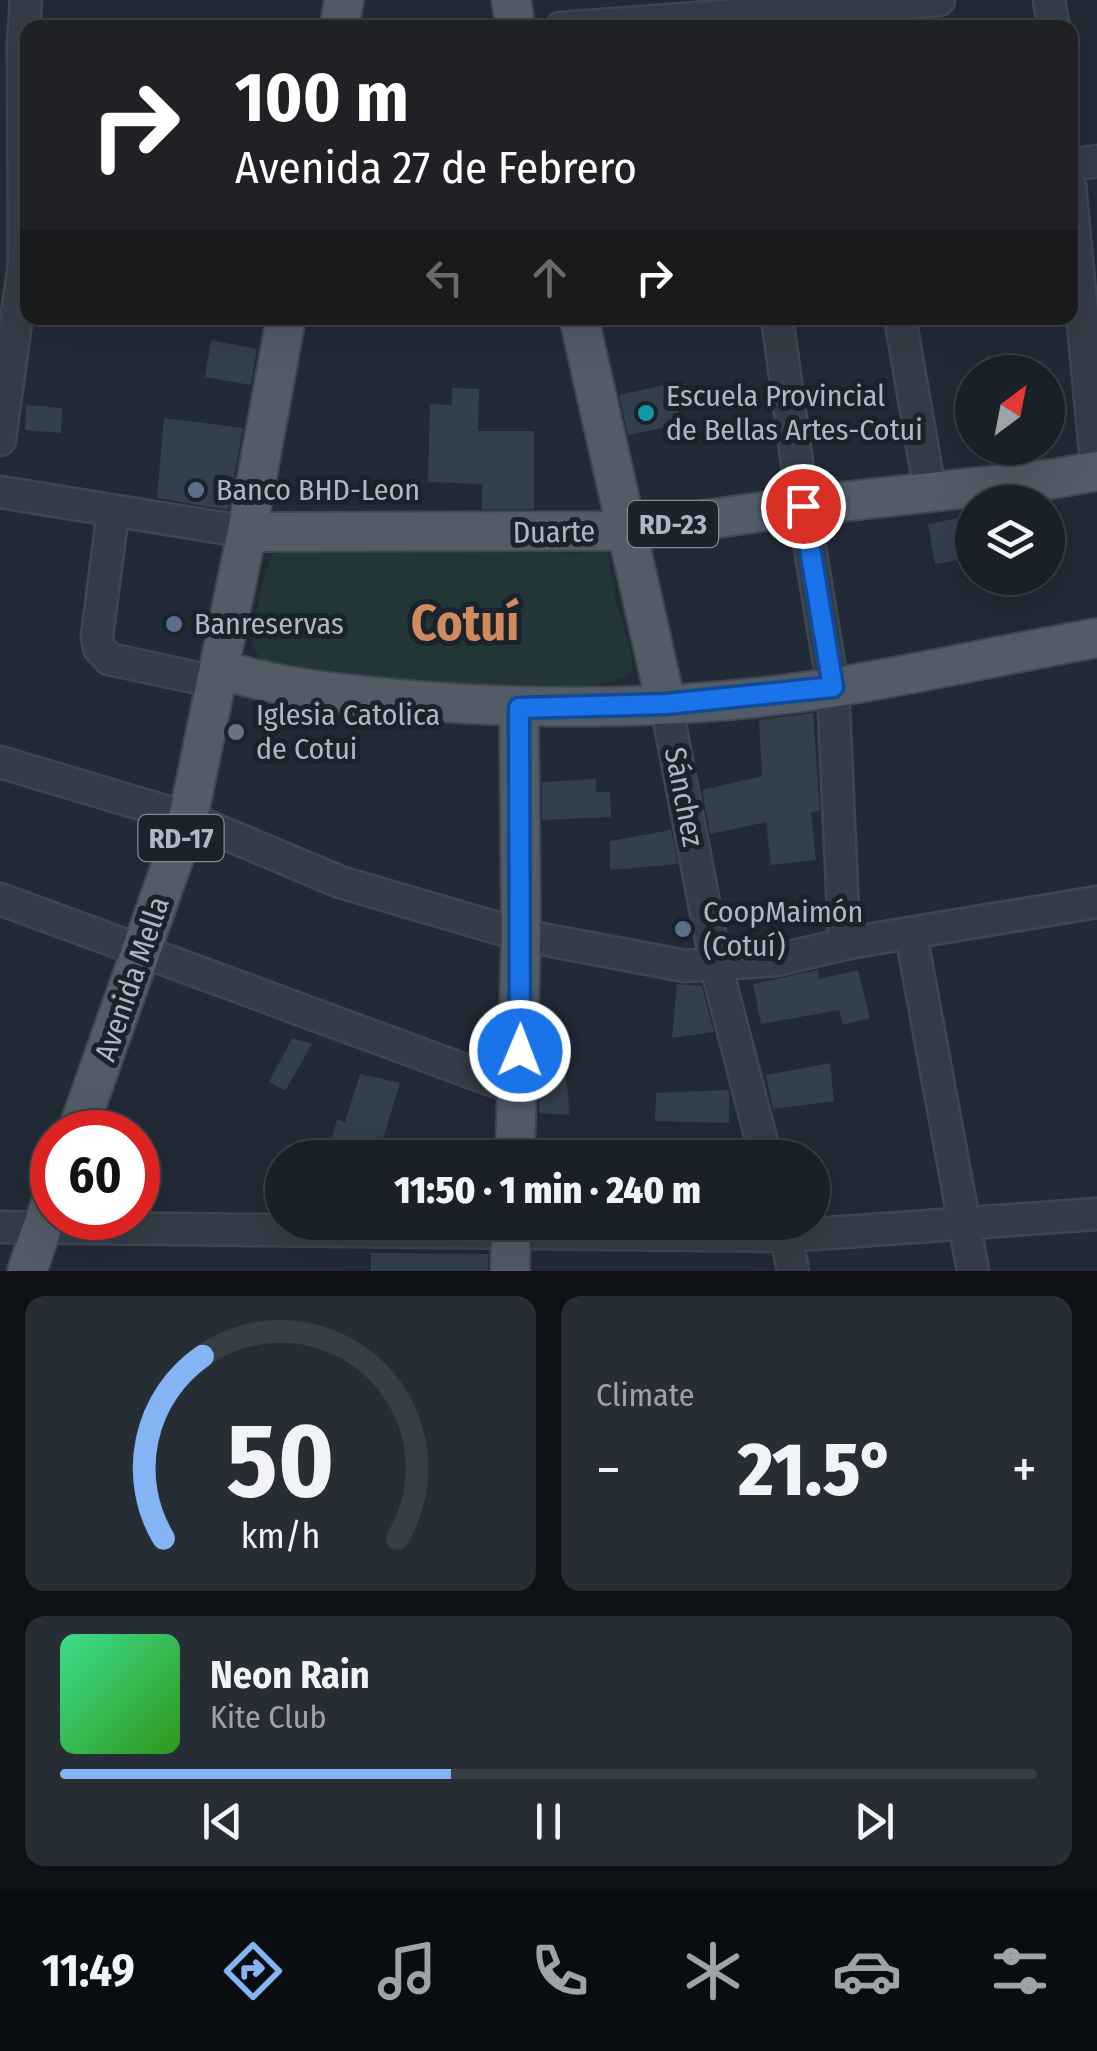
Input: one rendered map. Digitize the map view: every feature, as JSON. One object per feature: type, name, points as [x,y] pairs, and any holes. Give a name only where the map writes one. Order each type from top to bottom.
[{"type":"main road","name":"Avenida Mella","points":[[85,1110],[188,818],[285,325]]},
{"type":"main road","name":"Sánchez","points":[[581,325],[666,704]]},
{"type":"main road","name":"Duarte","points":[[246,532],[625,531],[1097,472]]},
{"type":"main road","points":[[218,676],[352,696],[519,708],[666,704],[833,687],[1097,638]]},
{"type":"main road","points":[[516,1140],[521,934],[519,708]]},
{"type":"main road","points":[[27,1271],[38,1240]]},
{"type":"main road","points":[[510,1271],[511,1240]]},
{"type":"street","points":[[662,20],[852,11],[939,0]]},
{"type":"street","points":[[0,440],[17,263],[17,44]]},
{"type":"street","points":[[1078,270],[1097,472]]},
{"type":"street","points":[[778,325],[833,687],[844,934],[849,943]]},
{"type":"street","points":[[901,325],[930,491]]},
{"type":"street","points":[[0,492],[246,532]]},
{"type":"street","points":[[113,512],[98,648],[110,659],[218,676]]},
{"type":"street","name":"Sánchez","points":[[666,704],[716,965],[761,1140]]},
{"type":"street","points":[[0,762],[188,818],[340,882],[521,934],[685,966],[777,960],[849,943],[1097,902]]},
{"type":"street","points":[[0,898],[519,1090]]},
{"type":"street","points":[[911,934],[972,1271]]},
{"type":"street","points":[[830,1228],[1097,1214]]},
{"type":"street","points":[[160,1218],[265,1221]]},
{"type":"street","points":[[0,1227],[30,1219]]},
{"type":"street","points":[[787,1240],[794,1271]]},
{"type":"shaded area","points":[[358,543],[573,554],[607,551],[633,673],[589,686],[541,687],[417,680],[262,662],[252,644],[261,589],[275,544]]},
{"type":"building","points":[[211,340],[257,349],[251,385],[205,377]]},
{"type":"building","name":"Escuela Provincial de Bellas Artes-Cotui","points":[[674,383],[683,424],[628,435],[619,395]]},
{"type":"building","points":[[452,388],[479,389],[478,431],[534,431],[534,509],[482,509],[482,484],[428,482],[430,404],[452,405]]},
{"type":"building","points":[[26,405],[62,408],[61,433],[25,430]]},
{"type":"building","points":[[164,418],[243,428],[228,510],[157,498]]},
{"type":"building","points":[[955,519],[955,561],[935,564],[928,524]]},
{"type":"building","points":[[813,713],[820,811],[811,812],[816,860],[771,865],[766,822],[710,834],[702,790],[762,776],[759,720]]},
{"type":"building","points":[[596,779],[596,792],[610,792],[611,817],[542,820],[542,782]]},
{"type":"building","points":[[671,830],[678,864],[610,870],[610,841]]},
{"type":"building","points":[[818,970],[819,979],[858,970],[870,1018],[843,1025],[839,1010],[761,1024],[753,984]]},
{"type":"building","points":[[677,984],[702,986],[714,1032],[672,1038]]},
{"type":"building","points":[[292,1038],[312,1044],[285,1091],[269,1082]]},
{"type":"building","points":[[540,1058],[564,1058],[570,1115],[539,1113]]},
{"type":"building","points":[[830,1063],[834,1101],[773,1109],[766,1075]]},
{"type":"building","points":[[360,1074],[400,1083],[383,1140],[332,1140],[337,1119],[345,1122]]},
{"type":"building","points":[[729,1090],[729,1123],[655,1121],[656,1093]]},
{"type":"building","points":[[371,1253],[488,1254],[488,1271],[371,1271]]},
{"type":"place","name":"Escuela Provincial de Bellas Artes-Cotui","points":[[646,413]]},
{"type":"place","name":"Banco BHD-Leon","points":[[196,490]]},
{"type":"place","name":"Banreservas","points":[[174,624]]},
{"type":"place","name":"Iglesia Catolica de Cotui","points":[[236,732]]},
{"type":"place","name":"CoopMaimón (Cotuí)","points":[[683,929]]},
{"type":"district","name":"Cotuí","points":[[465,622]]},
{"type":"route","points":[[520,1051],[519,708],[666,704],[833,687],[803,506]]}]
